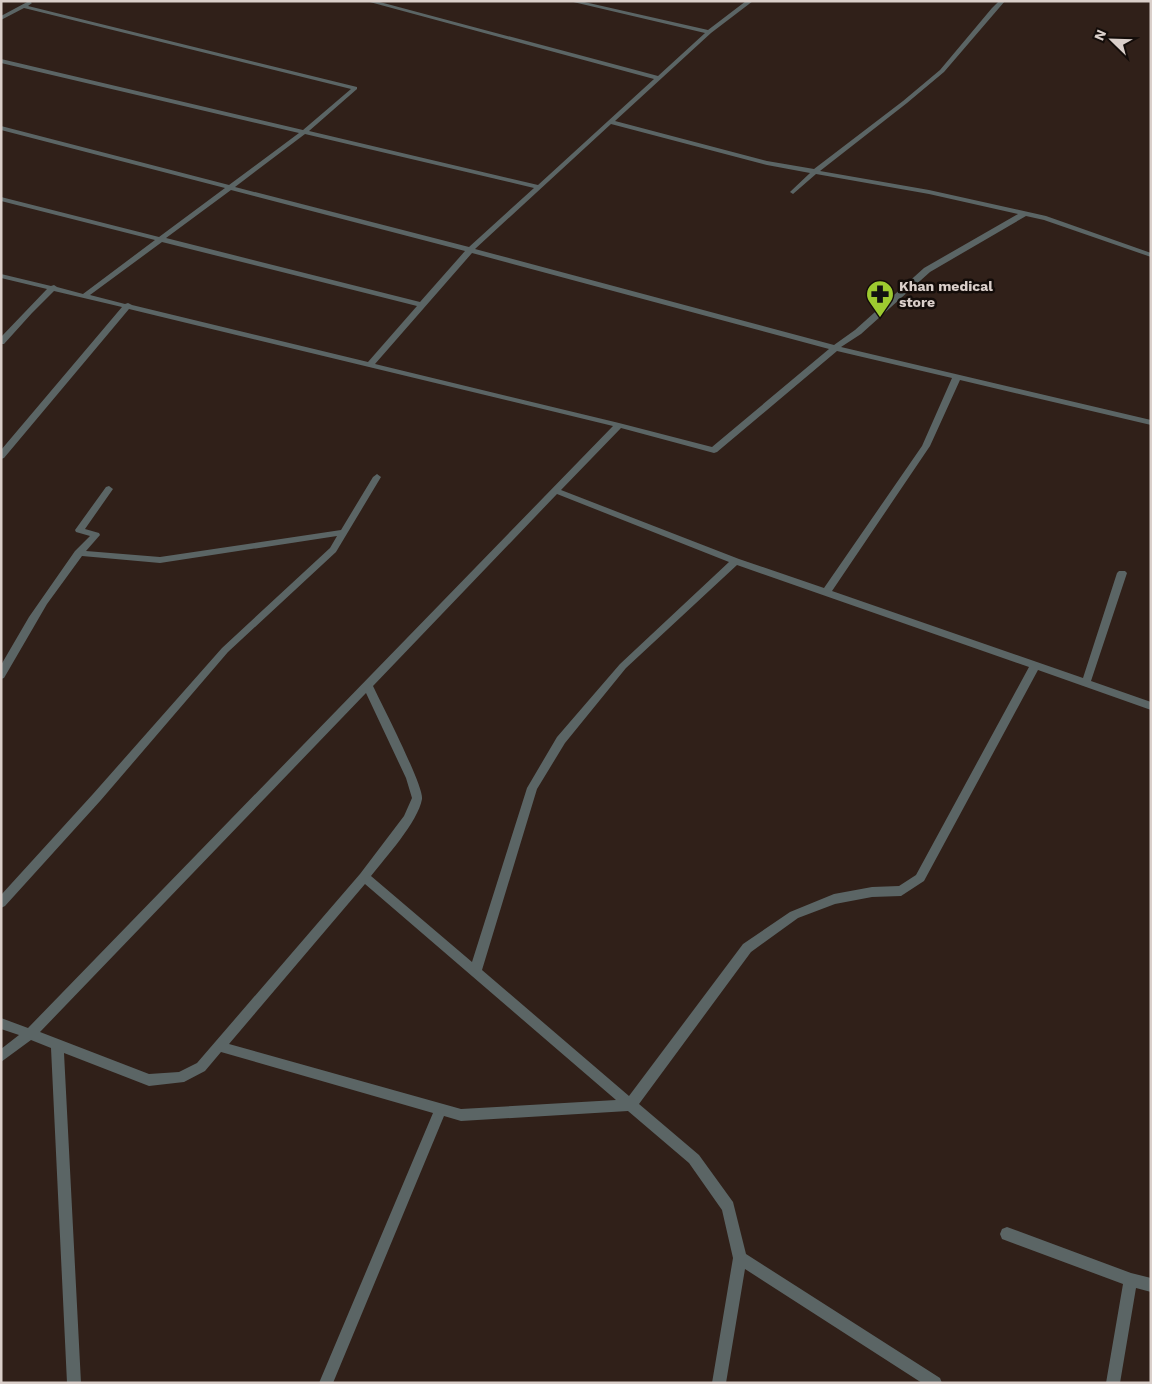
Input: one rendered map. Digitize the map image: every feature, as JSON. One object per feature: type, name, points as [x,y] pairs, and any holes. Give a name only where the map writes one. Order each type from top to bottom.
[{"type":"street","points":[[1,18],[33,1]]},
{"type":"street","points":[[369,1],[659,78]]},
{"type":"street","points":[[572,1],[709,32]]},
{"type":"street","points":[[370,364],[470,250],[709,32],[750,1]]},
{"type":"street","points":[[793,192],[814,171],[942,70],[990,12],[1002,1]]},
{"type":"street","points":[[23,6],[355,88],[304,132],[86,294]]},
{"type":"street","points":[[1,60],[539,187]]},
{"type":"street","points":[[610,122],[766,163],[930,192],[1026,213],[1046,218],[1151,255]]},
{"type":"street","points":[[1,128],[470,250],[835,348],[1151,424]]},
{"type":"street","points":[[1,198],[422,305]]},
{"type":"street","points":[[3,276],[86,294],[128,306],[619,425],[714,450],[835,348],[858,332],[927,270],[1026,213]]},
{"type":"street","points":[[1,342],[29,311],[54,288]]},
{"type":"street","points":[[1,456],[128,306]]},
{"type":"street","points":[[826,592],[926,446],[957,377]]},
{"type":"street","points":[[1,1056],[30,1034],[619,425]]},
{"type":"street","points":[[1,903],[97,797],[225,650],[333,550],[377,476]]},
{"type":"street","points":[[1,675],[27,625],[78,553],[96,535],[79,530],[109,489]]},
{"type":"street","points":[[557,491],[736,561],[1151,706]]},
{"type":"street","points":[[78,553],[160,560],[344,532]]},
{"type":"street","points":[[475,972],[532,788],[561,740],[623,666],[736,561]]},
{"type":"street","points":[[1086,683],[1122,573]]},
{"type":"street","points":[[218,1046],[461,1115],[630,1105],[747,948],[794,916],[834,899],[872,892],[901,891],[920,878],[1035,666]]},
{"type":"street","points":[[1,1022],[149,1080],[180,1078],[201,1067],[364,877],[409,818],[417,798],[411,778],[367,684]]},
{"type":"street","points":[[364,877],[694,1159],[728,1207],[740,1258],[719,1383]]},
{"type":"street","points":[[57,1044],[74,1383]]},
{"type":"street","points":[[326,1383],[441,1109]]},
{"type":"street","points":[[1008,1234],[1131,1280],[1151,1285]]},
{"type":"street","points":[[740,1258],[935,1383]]},
{"type":"street","points":[[1113,1383],[1131,1280]]},
{"type":"place","name":"Khan medical store","points":[[880,318]]}]
